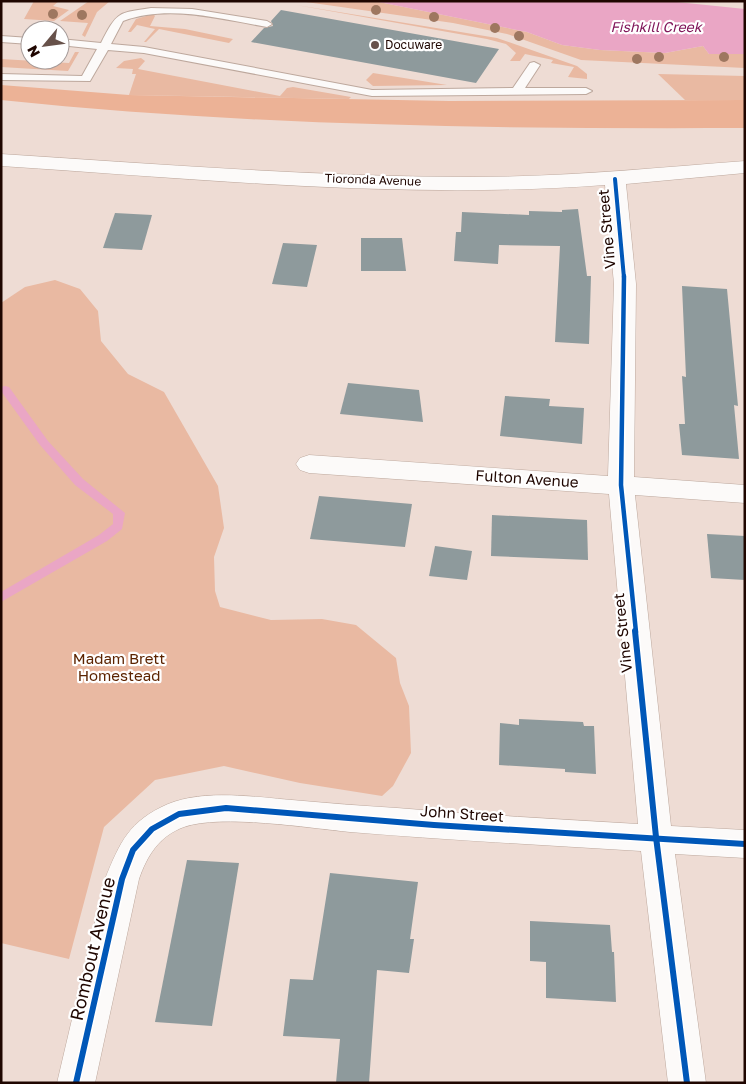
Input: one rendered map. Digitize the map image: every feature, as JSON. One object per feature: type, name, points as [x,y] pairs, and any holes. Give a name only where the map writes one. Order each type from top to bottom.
[{"type":"street","name":"Tioronda Avenue","points":[[1,160],[213,174],[398,182],[541,182],[615,179],[745,167]]},
{"type":"street","name":"Vine Street","points":[[615,179],[625,284],[622,485],[656,837],[688,1083]]},
{"type":"street","name":"Fulton Avenue","points":[[309,464],[745,494]]},
{"type":"street","name":"John Street","points":[[179,814],[226,808],[434,825],[656,837],[745,844]]},
{"type":"street","name":"Rombout Avenue","points":[[76,1083],[122,879],[133,850],[152,829],[179,814]]},
{"type":"lane","points":[[1,77],[86,79],[119,18],[146,8],[196,11],[268,24]]},
{"type":"lane","points":[[1,39],[20,40]]},
{"type":"lane","points":[[70,43],[144,50],[372,92],[586,90]]},
{"type":"lane","points":[[517,91],[534,65]]},
{"type":"green space","points":[[34,1],[59,1],[53,6],[69,10],[55,20],[24,19]]},
{"type":"green space","points":[[89,1],[110,1],[97,12],[85,37],[82,35],[88,23],[61,20]]},
{"type":"green space","points":[[299,1],[374,1],[527,32],[562,45],[600,50],[665,53],[703,46],[709,54],[745,54],[745,68],[581,60],[507,34],[453,23]]},
{"type":"green space","points":[[296,5],[497,38],[577,66],[587,74],[587,79],[568,77],[574,67],[551,63],[553,60],[525,54],[520,61],[510,61],[516,53],[506,44],[487,39]]},
{"type":"green space","points":[[153,14],[155,16],[150,26],[185,29],[233,39],[229,43],[159,29],[144,42],[155,29],[137,25],[131,32],[128,32],[136,19]]},
{"type":"green space","points":[[75,52],[79,52],[70,68],[70,61]]},
{"type":"green space","points":[[141,58],[145,61],[138,69],[280,96],[287,88],[293,87],[351,97],[349,99],[129,95],[136,74],[132,74],[133,69],[116,68],[124,61]]},
{"type":"green space","points":[[1,59],[20,60],[20,68],[1,67]]},
{"type":"green space","points":[[373,73],[447,85],[373,86],[366,80]]},
{"type":"green space","points":[[658,74],[745,76],[745,100],[685,100]]},
{"type":"green space","name":"Madam Brett Homestead","points":[[55,280],[80,289],[98,311],[101,341],[128,374],[164,392],[218,486],[224,528],[214,557],[215,591],[220,607],[271,620],[322,619],[356,625],[396,658],[400,683],[409,706],[411,753],[393,786],[382,796],[300,783],[224,766],[155,780],[104,827],[69,959],[1,943],[1,303],[25,287]]},
{"type":"shaded area","points":[[1,85],[129,95],[449,101],[745,100],[745,128],[558,128],[279,121],[94,109],[1,100]]},
{"type":"water","name":"Fishkill Creek","points":[[374,1],[667,1],[745,9],[745,54],[709,54],[703,46],[665,53],[600,50],[562,45],[527,32]]},
{"type":"building","name":"Docuware","points":[[281,10],[499,49],[476,83],[251,42],[264,28],[273,26],[271,21]]},
{"type":"building","points":[[578,209],[587,276],[591,276],[589,344],[555,342],[560,246],[499,245],[498,264],[454,261],[456,232],[461,232],[462,212],[529,215],[529,211],[562,212],[562,210]]},
{"type":"building","points":[[115,213],[152,215],[142,250],[103,248]]},
{"type":"building","points":[[361,238],[402,238],[406,271],[361,271]]},
{"type":"building","points":[[283,243],[317,245],[307,287],[272,284]]},
{"type":"building","points":[[682,286],[727,289],[738,406],[734,405],[739,459],[682,455],[679,424],[685,424],[682,376],[686,377]]},
{"type":"building","points":[[348,383],[419,390],[423,422],[340,414]]},
{"type":"building","points":[[505,396],[550,399],[549,406],[584,408],[582,444],[500,436]]},
{"type":"building","points":[[319,496],[412,504],[405,547],[310,539]]},
{"type":"building","points":[[492,515],[587,520],[588,560],[491,556]]},
{"type":"building","points":[[707,534],[745,536],[745,580],[711,578]]},
{"type":"building","points":[[435,546],[472,551],[467,580],[429,576]]},
{"type":"building","points":[[519,719],[583,722],[584,726],[594,726],[596,774],[565,772],[565,769],[499,765],[500,723],[519,725]]},
{"type":"building","points":[[187,860],[239,863],[212,1026],[155,1022]]},
{"type":"building","points":[[330,873],[418,882],[410,939],[414,939],[409,973],[377,970],[369,1083],[336,1083],[340,1039],[283,1036],[290,979],[313,980]]},
{"type":"building","points":[[530,921],[610,925],[612,952],[614,952],[616,1002],[546,998],[546,962],[530,961]]},
{"type":"waterway","points":[[1,598],[103,538],[118,526],[119,513],[79,482],[44,443],[5,389]]},
{"type":"cycle path","points":[[615,179],[625,284],[621,485],[656,837],[687,1083]]},
{"type":"cycle path","points":[[76,1083],[122,879],[133,850],[152,829],[179,814],[226,808],[434,825],[745,844]]},
{"type":"place","name":"Docuware","points":[[375,45]]}]
